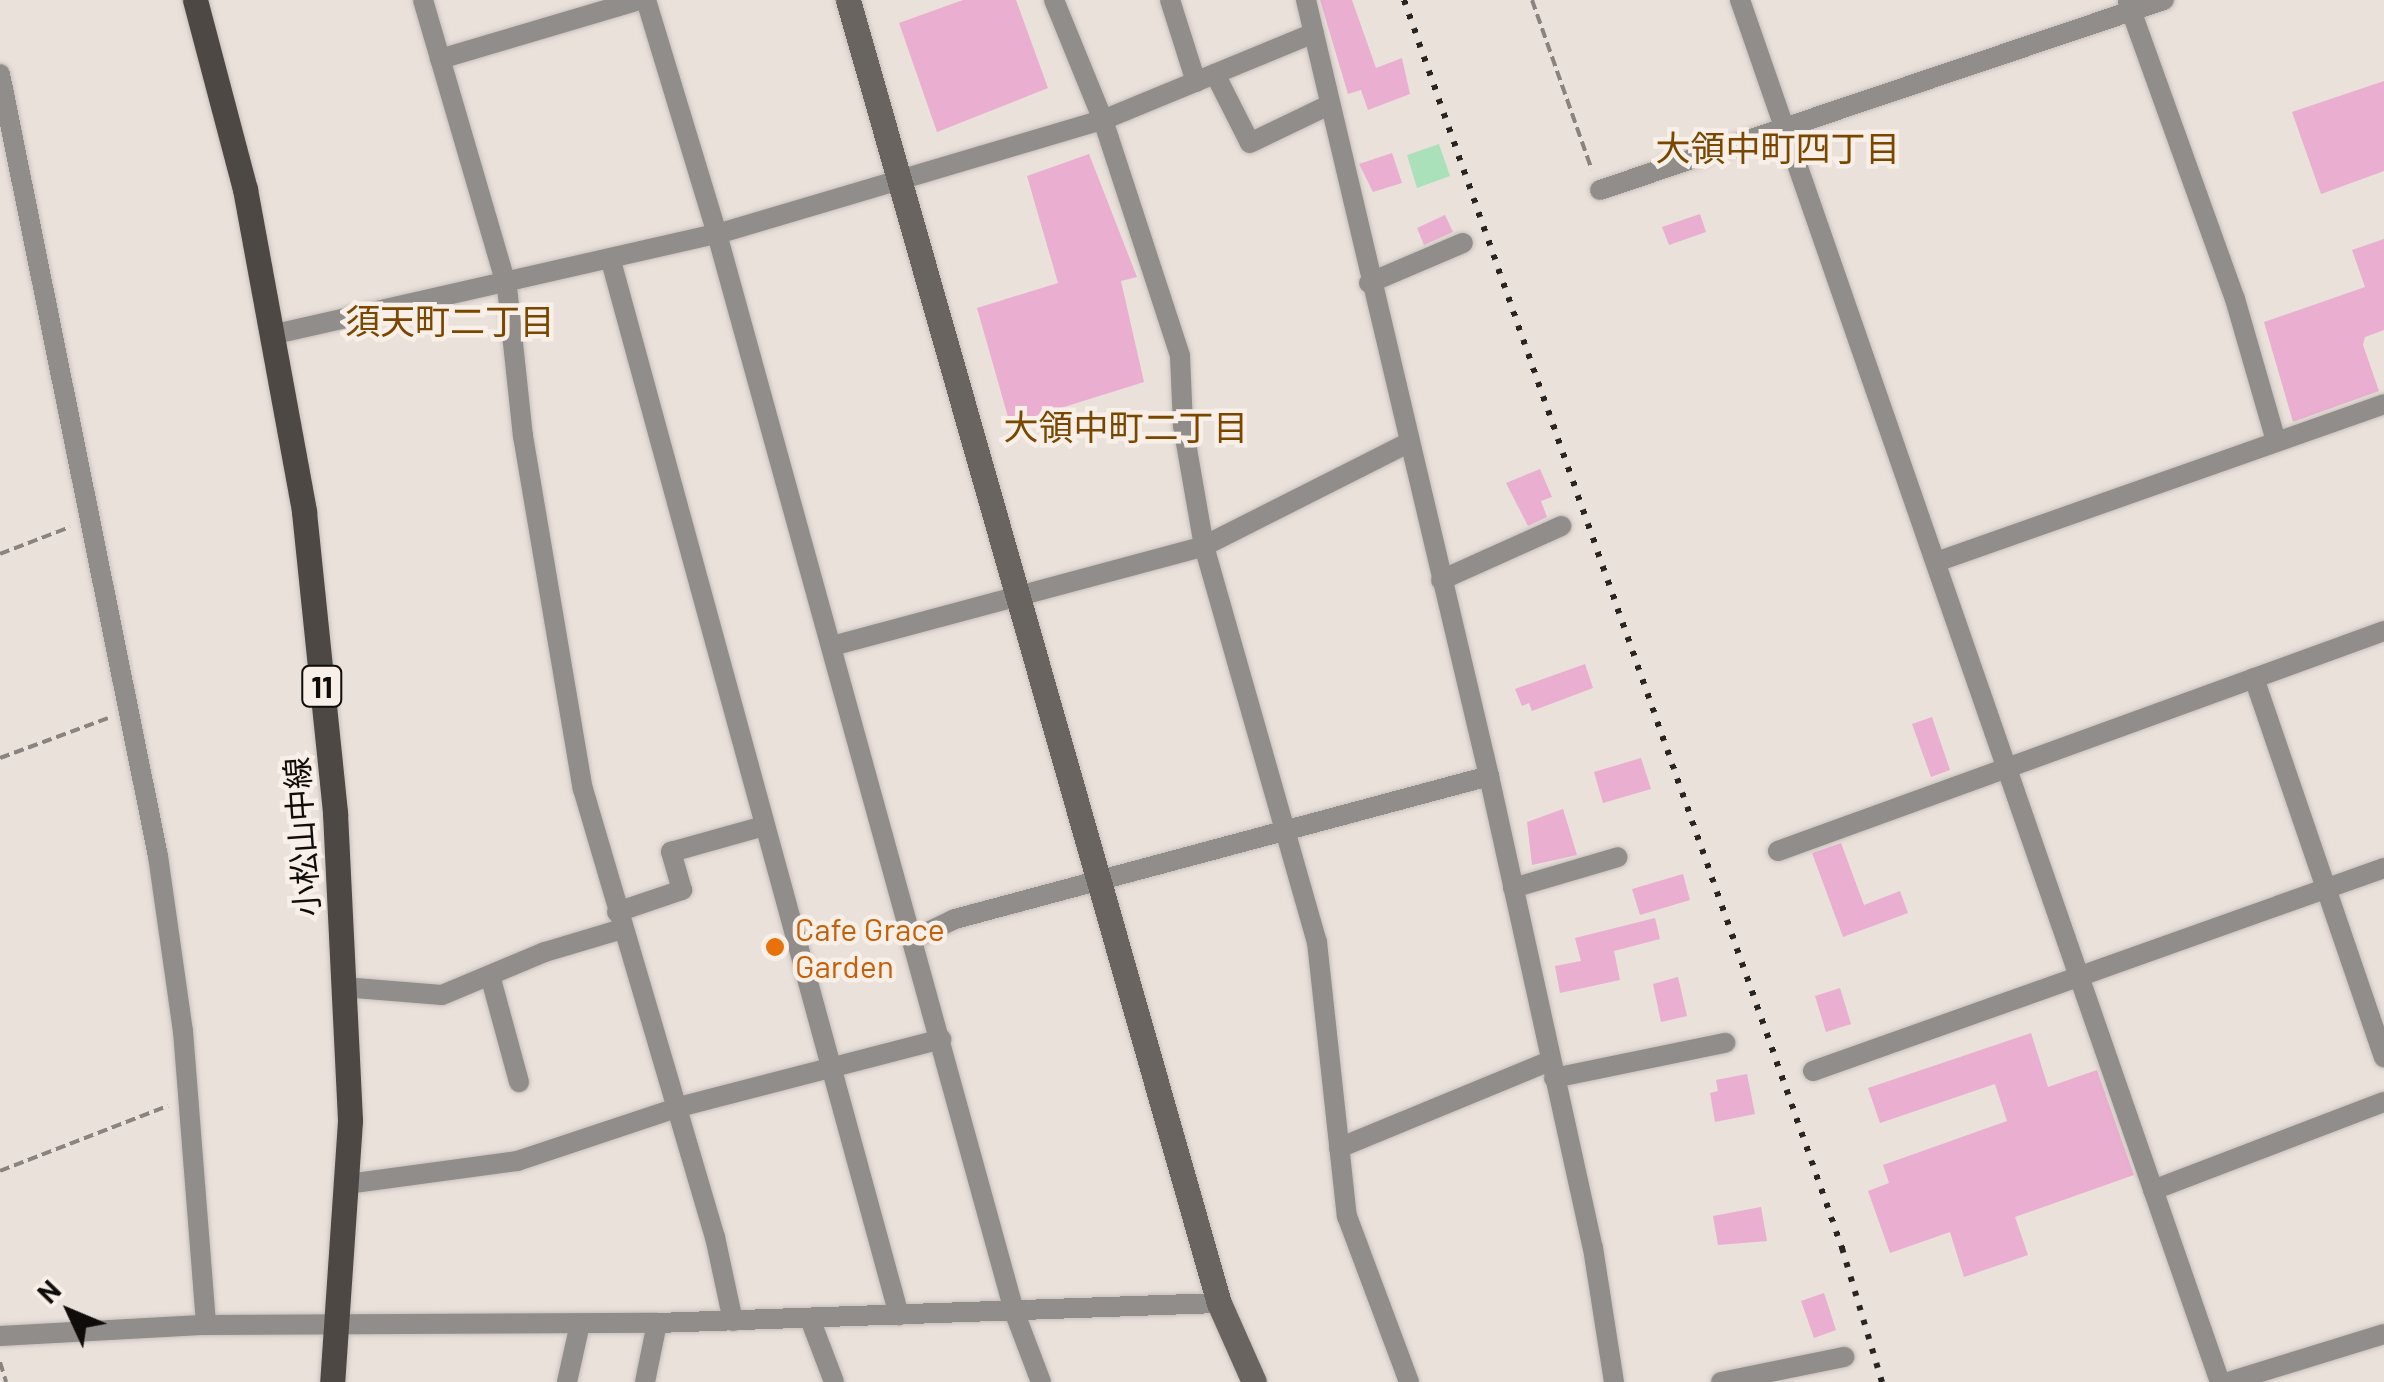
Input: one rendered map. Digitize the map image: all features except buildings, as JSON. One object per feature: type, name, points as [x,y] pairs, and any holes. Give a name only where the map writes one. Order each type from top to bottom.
[{"type":"main road","name":"小松山中線","points":[[195,0],[244,189],[304,512],[334,813],[347,1184],[340,1326],[332,1382]]},
{"type":"street","points":[[423,0],[507,286],[523,436],[584,788],[620,921],[679,1107],[733,1321]]},
{"type":"street","points":[[440,59],[642,0],[717,234],[1014,1311],[1041,1382]]},
{"type":"street","points":[[848,0],[1219,1303],[1254,1382]]},
{"type":"street","points":[[1054,0],[1103,120],[1180,356],[1183,426],[1204,546],[1317,942],[1347,1216],[1409,1382]]},
{"type":"street","points":[[1170,0],[1206,78],[1250,143],[1329,105]]},
{"type":"street","points":[[1306,0],[1369,283],[1489,776],[1593,1248],[1614,1382]]},
{"type":"street","points":[[1740,0],[2220,1382]]},
{"type":"street","points":[[1600,190],[2130,6],[2164,0]]},
{"type":"street","points":[[2130,6],[2235,300],[2276,441]]},
{"type":"street","points":[[272,335],[507,286],[717,234],[1103,120],[1314,33]]},
{"type":"street","points":[[0,74],[49,340],[94,517],[131,709],[190,1098],[206,1325]]},
{"type":"street","points":[[1369,283],[1462,243]]},
{"type":"street","points":[[611,261],[764,826],[836,1070],[899,1316]]},
{"type":"street","points":[[1936,562],[2384,404]]},
{"type":"street","points":[[832,646],[1204,546],[1408,443]]},
{"type":"street","points":[[1442,580],[1560,526]]},
{"type":"street","points":[[1778,851],[2384,631]]},
{"type":"street","points":[[2254,678],[2321,889],[2384,1057]]},
{"type":"street","points":[[912,939],[956,919],[1489,776]]},
{"type":"street","points":[[343,988],[442,995],[490,979],[682,890],[671,852],[764,826]]},
{"type":"street","points":[[1513,888],[1618,856]]},
{"type":"street","points":[[1813,1071],[2078,973],[2384,868]]},
{"type":"street","points":[[490,979],[519,1082]]},
{"type":"street","points":[[347,1184],[517,1161],[679,1107],[836,1070],[941,1039]]},
{"type":"street","points":[[1340,1148],[1552,1070],[1725,1043]]},
{"type":"street","points":[[2153,1190],[2384,1102]]},
{"type":"street","points":[[0,1336],[206,1325],[657,1323],[1219,1303]]},
{"type":"street","points":[[810,1319],[834,1382]]},
{"type":"street","points":[[645,1382],[657,1323]]},
{"type":"street","points":[[567,1382],[580,1324]]},
{"type":"street","points":[[2228,1382],[2384,1334]]},
{"type":"street","points":[[1721,1382],[1844,1357]]},
{"type":"path","points":[[1532,0],[1600,190]]},
{"type":"path","points":[[0,554],[94,517]]},
{"type":"path","points":[[0,758],[131,709]]},
{"type":"path","points":[[0,1171],[190,1098]]},
{"type":"path","points":[[0,1362],[6,1382]]},
{"type":"green space","points":[[1439,144],[1450,176],[1417,188],[1407,155]]},
{"type":"railway","points":[[1404,0],[1842,1248],[1882,1382]]},
{"type":"place","name":"Cafe Grace Garden","points":[[775,947]]},
{"type":"district","name":"大領中町四丁目","points":[[1778,147]]},
{"type":"district","name":"須天町二丁目","points":[[450,320]]},
{"type":"district","name":"大領中町二丁目","points":[[1126,426]]}]
